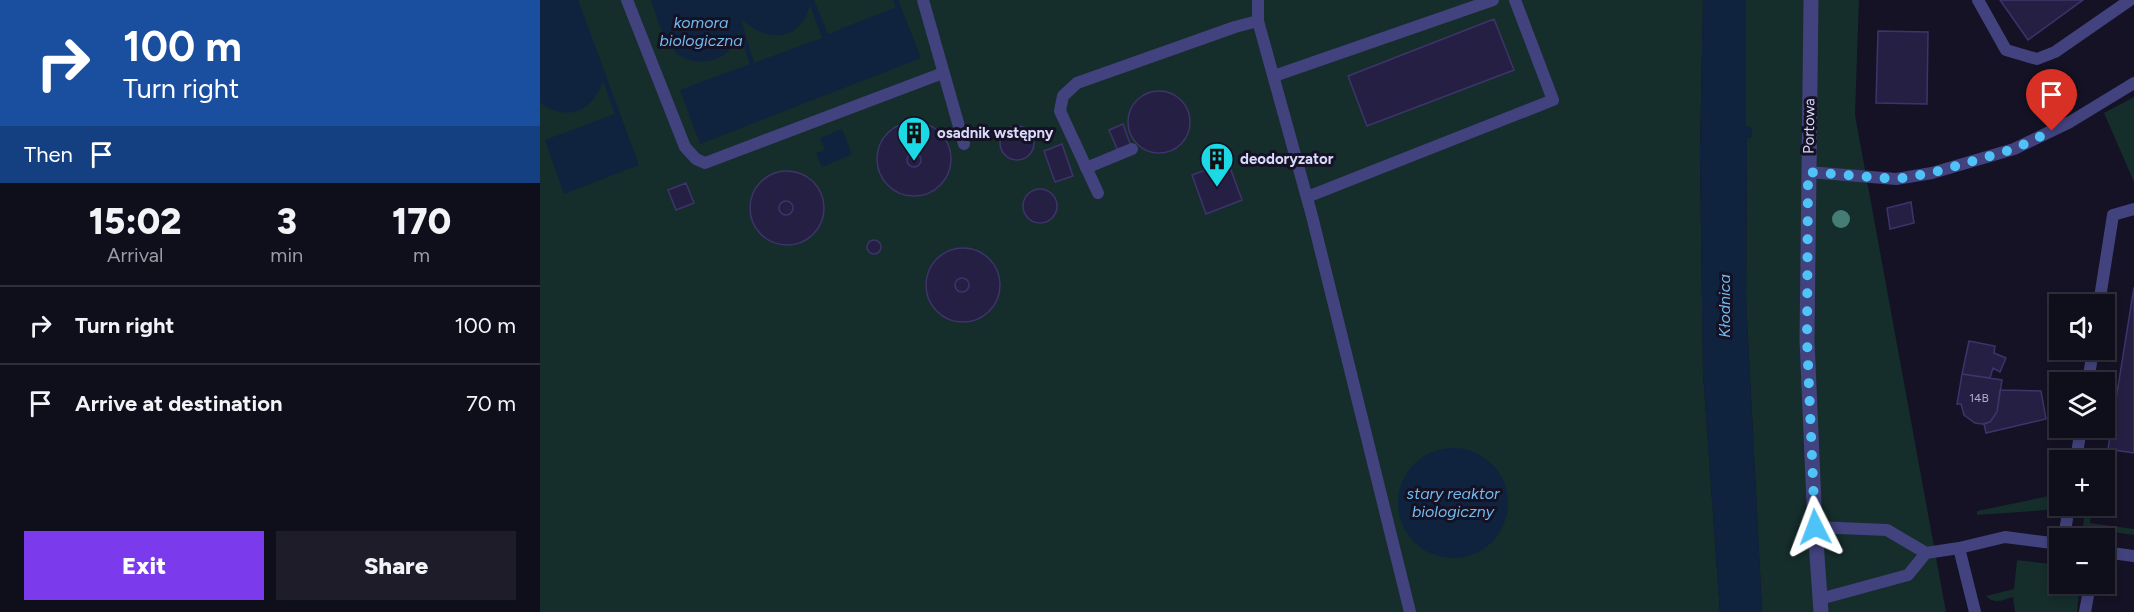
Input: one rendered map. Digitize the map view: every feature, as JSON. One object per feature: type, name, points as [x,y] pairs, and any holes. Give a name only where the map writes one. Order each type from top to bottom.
[{"type":"street","name":"Portowa","points":[[1811,0],[1807,340],[1820,606]]},
{"type":"lane","points":[[627,0],[685,147],[696,159],[705,163],[944,73]]},
{"type":"lane","points":[[923,0],[964,144]]},
{"type":"lane","points":[[1258,0],[1258,21],[1307,197],[1410,612]]},
{"type":"lane","points":[[1274,76],[1493,0]]},
{"type":"lane","points":[[1307,197],[1553,100],[1515,0]]},
{"type":"lane","points":[[1978,0],[2006,50],[2037,59],[2055,52],[2130,0]]},
{"type":"lane","points":[[1098,192],[1060,111],[1063,96],[1077,83],[1258,21]]},
{"type":"lane","points":[[1808,172],[1896,179],[1932,173],[2014,149],[2070,122],[2134,83]]},
{"type":"lane","points":[[1086,168],[1132,149]]},
{"type":"lane","points":[[2101,294],[2113,215],[2134,209]]},
{"type":"lane","points":[[1815,527],[1887,530],[1926,553],[2005,537],[2049,543]]},
{"type":"lane","points":[[1959,548],[1975,612]]},
{"type":"lane","points":[[1820,606],[1908,575],[1926,553]]},
{"type":"lane","points":[[2115,553],[2134,556]]},
{"type":"lane","points":[[2085,612],[2088,594]]},
{"type":"green space","points":[[540,0],[1703,0],[1700,153],[1703,372],[1720,612],[540,612]]},
{"type":"green space","points":[[1746,0],[1859,0],[1855,115],[1946,612],[1762,612],[1746,299],[1747,138],[1752,137],[1752,128],[1746,127]]},
{"type":"green space","points":[[2134,97],[2134,182],[2104,113]]},
{"type":"green space","points":[[2049,496],[2049,510],[1977,515],[1977,511]]},
{"type":"green space","points":[[2084,516],[2091,516],[2090,523],[2134,529],[2134,535],[2115,532],[2115,528],[2083,527]]},
{"type":"green space","points":[[2017,560],[2049,564],[2049,594],[2079,594],[2077,612],[2015,612],[2013,597],[1999,601],[1986,596],[2014,589]]},
{"type":"water","points":[[540,0],[578,0],[639,165],[564,194],[545,140],[615,114],[603,81],[593,100],[578,111],[561,112],[540,103]]},
{"type":"water","name":"komora biologiczna","points":[[651,0],[814,0],[828,34],[896,7],[893,0],[898,0],[921,58],[700,144],[680,90],[750,64],[739,31],[732,47],[725,54],[708,61],[690,60],[674,51],[668,43]],"holes":[[[810,5],[822,38],[754,63],[741,19],[761,32],[781,35],[799,26]]]},
{"type":"water","name":"Kłodnica","points":[[1703,0],[1746,0],[1746,126],[1752,128],[1752,137],[1747,138],[1746,299],[1762,612],[1720,612],[1703,372],[1700,153]]},
{"type":"water","points":[[842,129],[852,154],[822,167],[816,153],[825,150],[820,138]]},
{"type":"water","name":"stary reaktor biologiczny","points":[[1453,448],[1474,453],[1492,464],[1503,482],[1508,503],[1503,524],[1492,542],[1474,553],[1453,558],[1432,553],[1414,542],[1403,524],[1398,503],[1403,482],[1414,464],[1432,453]]},
{"type":"building","points":[[2000,0],[2083,0],[2028,40]]},
{"type":"building","points":[[1494,19],[1514,70],[1367,126],[1348,76]]},
{"type":"building","points":[[1878,31],[1928,32],[1927,104],[1876,103]]},
{"type":"building","points":[[1159,91],[1176,96],[1181,100],[1185,105],[1190,122],[1185,139],[1181,144],[1176,148],[1159,153],[1142,148],[1137,144],[1133,139],[1128,122],[1133,105],[1137,100],[1142,96]]},
{"type":"building","name":"osadnik wstępny","points":[[907,122],[921,122],[935,128],[945,138],[951,152],[949,173],[935,190],[921,196],[907,196],[893,190],[883,180],[877,166],[877,152],[883,138],[893,128]]},
{"type":"building","points":[[1123,124],[1131,146],[1118,151],[1109,130]]},
{"type":"building","points":[[1017,126],[1029,131],[1034,143],[1029,155],[1017,160],[1005,155],[1000,143],[1005,131]]},
{"type":"building","points":[[1062,144],[1073,176],[1055,182],[1044,151]]},
{"type":"building","points":[[914,153],[919,155],[921,160],[919,165],[914,167],[909,165],[907,160],[909,155]]},
{"type":"building","name":"deodoryzator","points":[[1211,168],[1214,176],[1231,170],[1242,200],[1206,214],[1192,175]]},
{"type":"building","points":[[780,171],[794,171],[808,177],[818,187],[824,201],[822,222],[808,239],[794,245],[780,245],[766,239],[756,229],[750,215],[750,201],[756,187],[766,177]]},
{"type":"building","points":[[686,183],[694,203],[676,210],[668,190]]},
{"type":"building","points":[[1040,189],[1052,194],[1057,206],[1052,218],[1040,223],[1028,218],[1023,206],[1028,194]]},
{"type":"building","points":[[786,201],[791,203],[793,208],[791,213],[786,215],[781,213],[779,208],[781,203]]},
{"type":"building","points":[[1911,202],[1914,223],[1890,229],[1887,208]]},
{"type":"building","points":[[871,240],[877,240],[881,247],[877,254],[871,254],[867,250],[867,244]]},
{"type":"building","points":[[956,248],[970,248],[984,254],[994,264],[1000,278],[998,299],[984,316],[970,322],[956,322],[942,316],[932,306],[926,292],[926,278],[932,264],[942,254]]},
{"type":"building","points":[[962,278],[967,280],[969,285],[967,290],[962,292],[957,290],[955,285],[957,280]]},
{"type":"building","points":[[2134,287],[2134,453],[2108,449],[2110,438],[2115,438],[2115,405]]},
{"type":"building","points":[[1969,341],[1995,346],[1994,353],[2006,358],[2000,372],[1993,368],[1990,378],[1962,374]]},
{"type":"building","points":[[1962,374],[2002,380],[1997,412],[1990,422],[1975,423],[1964,415],[1961,404],[1957,404]]},
{"type":"building","points":[[2000,390],[2041,391],[2046,419],[1986,433],[1984,424],[1990,422],[1997,412]]},
{"type":"place","name":"osadnik wstępny","points":[[914,162]]},
{"type":"place","name":"deodoryzator","points":[[1217,188]]},
{"type":"route","points":[[1815,527],[1807,340],[1808,172],[1896,179],[1932,173],[2014,149],[2052,131]]}]
